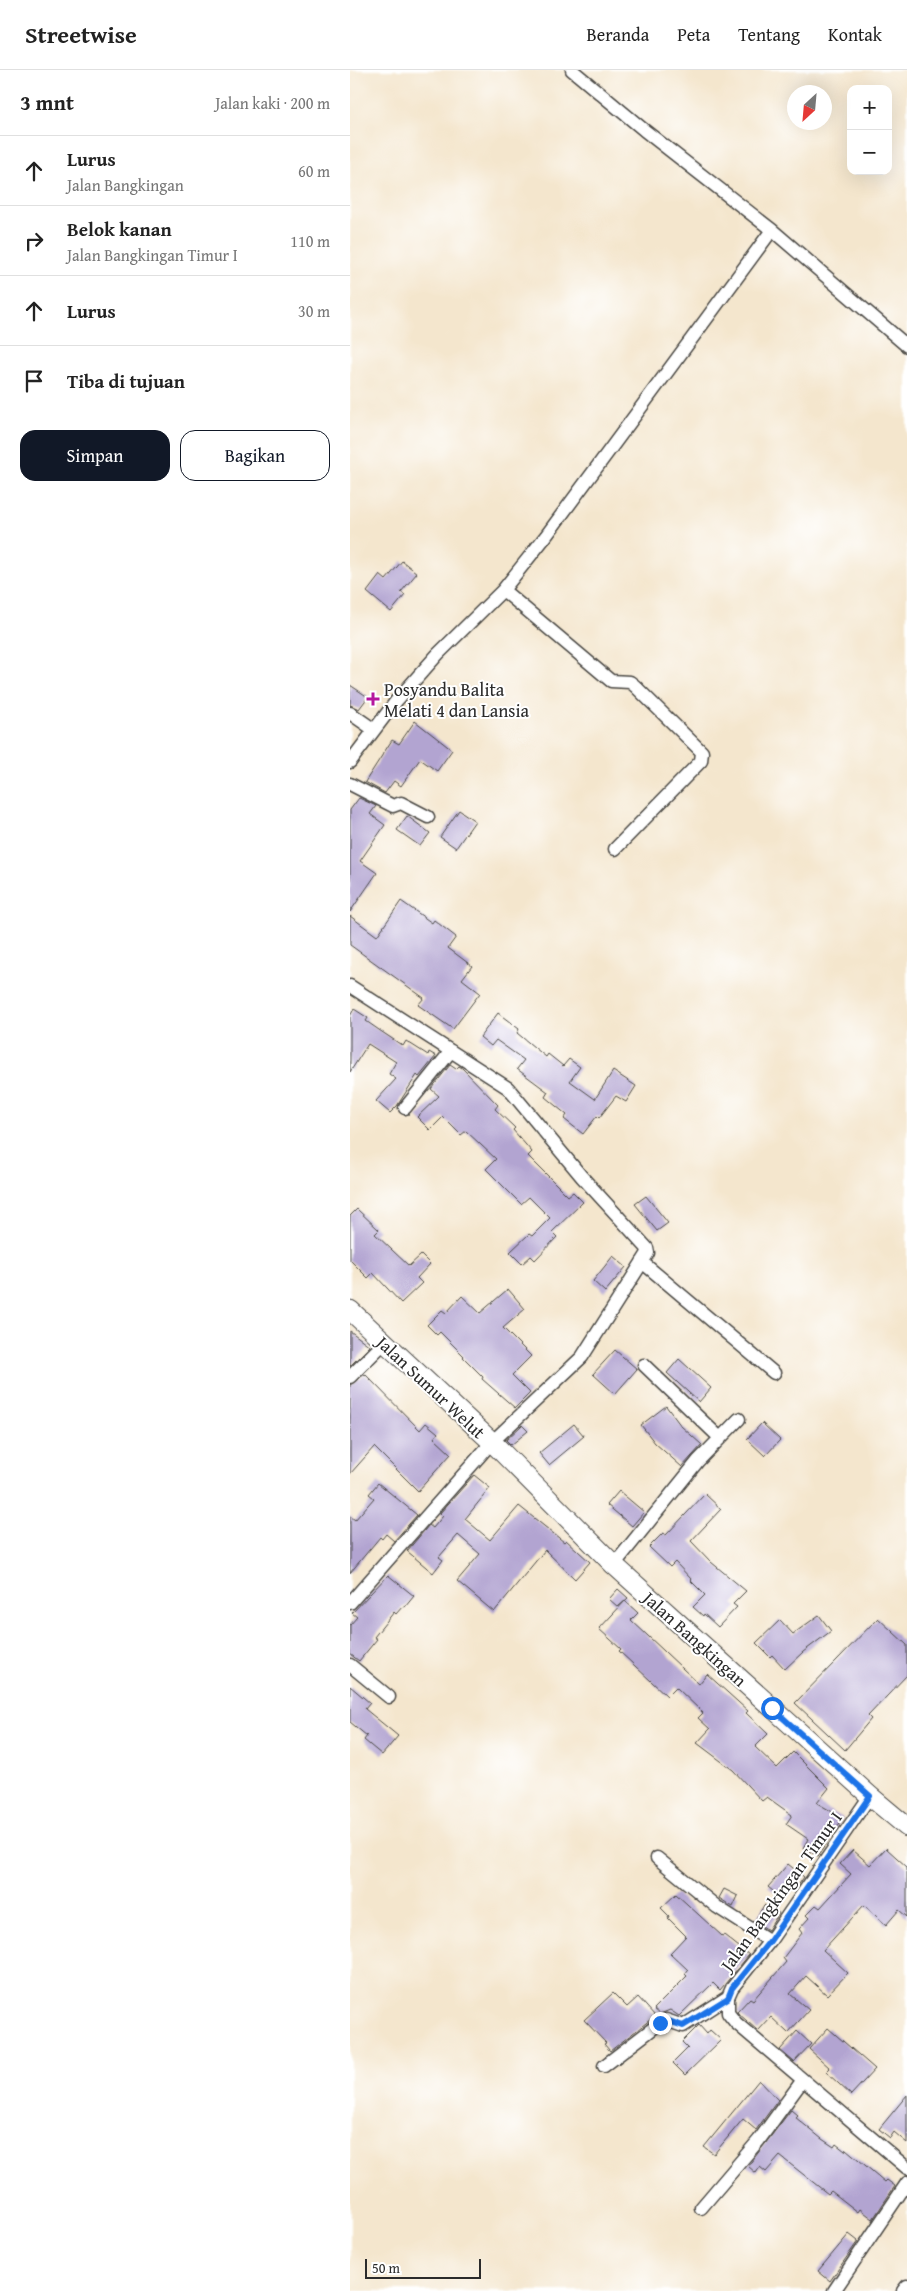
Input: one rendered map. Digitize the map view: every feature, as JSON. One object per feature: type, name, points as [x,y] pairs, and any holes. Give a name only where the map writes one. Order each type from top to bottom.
[{"type":"street","points":[[572,70],[644,130],[772,230],[907,346]]},
{"type":"street","points":[[350,762],[374,729],[438,654],[503,590],[589,480],[772,230]]},
{"type":"street","points":[[503,590],[611,681],[630,682],[635,686],[702,752],[701,761],[615,849]]},
{"type":"street","points":[[350,713],[374,729]]},
{"type":"street","points":[[350,784],[393,806],[401,803],[428,816]]},
{"type":"street","points":[[350,986],[508,1088],[582,1177],[647,1248],[648,1252],[582,1357],[492,1442],[350,1603]]},
{"type":"street","points":[[405,1108],[451,1051]]},
{"type":"street","points":[[642,1262],[774,1373]]},
{"type":"street","name":"Jalan Sumur Welut","points":[[350,1310],[492,1442]]},
{"type":"street","points":[[350,1377],[384,1343]]},
{"type":"street","points":[[644,1365],[719,1438]]},
{"type":"street","points":[[614,1565],[719,1438],[739,1420]]},
{"type":"street","name":"Jalan Bangkingan","points":[[492,1442],[614,1565],[870,1796],[907,1827]]},
{"type":"street","points":[[350,1665],[389,1697]]},
{"type":"street","name":"Jalan Bangkingan Timur I","points":[[870,1796],[770,1941],[732,1988],[728,1998],[728,2013],[736,2023],[802,2081],[907,2168]]},
{"type":"street","points":[[657,1858],[717,1907],[770,1941]]},
{"type":"street","points":[[604,2066],[660,2023],[666,2020],[683,2026],[728,1998]]},
{"type":"street","points":[[701,2208],[759,2140],[802,2081]]},
{"type":"street","points":[[834,2291],[907,2183]]},
{"type":"street","points":[[903,2291],[907,2286]]},
{"type":"building","points":[[402,561],[417,573],[401,592],[405,595],[391,612],[367,592],[380,575],[386,580]]},
{"type":"building","points":[[350,685],[368,697],[359,709],[350,705]]},
{"type":"building","points":[[415,721],[452,750],[437,771],[420,759],[401,786],[394,781],[385,793],[365,782],[392,740],[399,744]]},
{"type":"building","points":[[359,798],[376,806],[370,814],[385,825],[360,861],[377,873],[350,912],[350,810]]},
{"type":"building","points":[[459,810],[475,821],[456,848],[440,837]]},
{"type":"building","points":[[407,816],[430,833],[420,846],[397,830]]},
{"type":"building","points":[[401,901],[432,923],[434,920],[456,937],[448,948],[472,966],[462,979],[480,993],[453,1029],[418,1005],[424,998],[350,945],[350,916],[377,936]]},
{"type":"building","points":[[354,1009],[368,1018],[366,1021],[403,1046],[406,1041],[428,1055],[429,1052],[436,1056],[419,1077],[417,1075],[397,1106],[390,1113],[376,1101],[396,1079],[389,1074],[396,1062],[368,1044],[350,1072],[350,1016]]},
{"type":"building","points":[[498,1013],[519,1029],[517,1033],[546,1057],[548,1054],[563,1066],[569,1059],[580,1067],[570,1081],[595,1099],[613,1071],[636,1086],[626,1102],[616,1096],[599,1118],[597,1116],[583,1134],[564,1119],[567,1115],[545,1097],[548,1092],[517,1069],[524,1060],[496,1040],[491,1046],[480,1037]]},
{"type":"building","points":[[450,1065],[456,1069],[459,1066],[462,1068],[498,1105],[495,1109],[515,1128],[513,1130],[532,1152],[528,1156],[568,1196],[573,1192],[583,1202],[552,1232],[557,1237],[535,1260],[531,1256],[522,1264],[510,1252],[529,1234],[532,1236],[550,1218],[529,1197],[521,1204],[486,1169],[496,1159],[466,1131],[461,1135],[443,1117],[430,1130],[417,1117],[439,1096],[431,1089]]},
{"type":"building","points":[[646,1196],[668,1223],[657,1231],[635,1204]]},
{"type":"building","points":[[357,1209],[379,1230],[375,1234],[409,1266],[421,1255],[430,1264],[417,1278],[422,1283],[401,1303],[373,1273],[368,1278],[350,1260],[350,1216]]},
{"type":"building","points":[[613,1256],[626,1267],[605,1292],[593,1281]]},
{"type":"building","points":[[508,1289],[525,1309],[503,1328],[531,1356],[512,1375],[530,1393],[515,1408],[482,1379],[483,1377],[440,1332],[437,1335],[427,1325],[442,1310],[446,1313],[462,1296],[480,1313]]},
{"type":"building","points":[[350,1331],[370,1346],[350,1366]]},
{"type":"building","points":[[615,1350],[637,1369],[615,1394],[593,1374]]},
{"type":"building","points":[[679,1359],[711,1388],[699,1402],[667,1373]]},
{"type":"building","points":[[365,1374],[420,1430],[426,1423],[438,1433],[434,1438],[451,1454],[418,1491],[374,1447],[350,1474],[350,1385]]},
{"type":"building","points":[[666,1406],[681,1426],[702,1445],[682,1467],[655,1443],[641,1425]]},
{"type":"building","points":[[762,1423],[780,1440],[765,1456],[747,1439]]},
{"type":"building","points":[[574,1424],[584,1436],[549,1465],[539,1453]]},
{"type":"building","points":[[522,1425],[528,1431],[511,1445],[506,1440]]},
{"type":"building","points":[[474,1475],[490,1488],[465,1519],[490,1540],[519,1506],[564,1542],[566,1540],[590,1562],[575,1579],[545,1550],[494,1612],[457,1581],[480,1554],[458,1535],[439,1557],[443,1560],[433,1573],[407,1551],[429,1525],[433,1528],[443,1516],[440,1513]]},
{"type":"building","points":[[378,1483],[417,1515],[394,1541],[386,1534],[382,1539],[380,1537],[350,1573],[350,1516],[355,1520],[374,1498],[369,1494]]},
{"type":"building","points":[[619,1491],[644,1512],[632,1526],[607,1505]]},
{"type":"building","points":[[705,1494],[721,1509],[691,1541],[711,1562],[746,1591],[733,1604],[737,1607],[718,1627],[693,1607],[705,1595],[675,1562],[670,1567],[649,1547],[663,1533],[666,1535]]},
{"type":"building","points":[[388,1575],[414,1596],[405,1607],[403,1606],[396,1614],[394,1612],[374,1637],[377,1639],[359,1661],[350,1654],[350,1625],[357,1617],[352,1613]]},
{"type":"building","points":[[618,1589],[628,1598],[618,1607],[609,1599]]},
{"type":"building","points":[[625,1601],[638,1613],[631,1620],[699,1684],[707,1674],[748,1711],[746,1713],[768,1734],[755,1747],[777,1768],[793,1752],[829,1788],[817,1803],[843,1818],[818,1856],[803,1848],[808,1839],[786,1824],[792,1815],[767,1797],[762,1801],[733,1770],[697,1743],[710,1729],[698,1718],[703,1713],[676,1687],[667,1696],[619,1651],[621,1649],[599,1629]]},
{"type":"building","points":[[819,1615],[831,1631],[803,1652],[785,1669],[772,1655],[770,1657],[756,1643],[780,1620],[793,1634]]},
{"type":"building","points":[[878,1618],[907,1645],[907,1675],[868,1716],[871,1719],[845,1750],[795,1703]]},
{"type":"building","points":[[350,1686],[370,1703],[365,1709],[398,1736],[382,1755],[364,1740],[367,1736],[350,1722]]},
{"type":"building","points":[[886,1848],[907,1867],[907,1917],[899,1910],[886,1925],[864,1905],[823,1950],[848,1973],[827,1995],[806,1976],[790,1994],[809,2010],[788,2033],[771,2017],[758,2031],[737,2012],[750,1998],[753,2000],[786,1962],[783,1958],[802,1933],[799,1929],[809,1918],[806,1915],[816,1905],[820,1908],[851,1874],[840,1864],[853,1850],[870,1865]]},
{"type":"building","points":[[788,1864],[804,1877],[797,1887],[792,1883],[779,1896],[768,1887]]},
{"type":"building","points":[[724,1889],[738,1896],[733,1907],[719,1898]]},
{"type":"building","points":[[676,1894],[722,1936],[724,1935],[749,1955],[720,1990],[713,1983],[679,2016],[670,2010],[660,2014],[654,2009],[687,1976],[685,1974],[688,1970],[670,1953],[686,1936],[661,1908]]},
{"type":"building","points":[[764,1905],[779,1913],[768,1930],[755,1921]]},
{"type":"building","points":[[613,1993],[627,2007],[638,1997],[655,2016],[610,2051],[604,2044],[606,2043],[584,2020]]},
{"type":"building","points":[[699,2025],[707,2034],[710,2030],[721,2040],[685,2075],[673,2063],[688,2048],[682,2042]]},
{"type":"building","points":[[828,2028],[875,2069],[851,2095],[826,2072],[830,2068],[809,2049]]},
{"type":"building","points":[[797,2031],[811,2044],[794,2062],[780,2050]]},
{"type":"building","points":[[759,2080],[778,2100],[756,2130],[743,2119],[714,2154],[704,2147]]},
{"type":"building","points":[[907,2095],[907,2143],[894,2132],[890,2138],[879,2129]]},
{"type":"building","points":[[791,2110],[797,2115],[795,2117],[822,2139],[834,2147],[836,2144],[845,2151],[846,2149],[885,2182],[887,2180],[895,2186],[873,2219],[860,2209],[858,2212],[831,2191],[828,2194],[780,2156],[766,2172],[760,2167],[756,2173],[748,2166]]},
{"type":"building","points":[[849,2234],[858,2241],[830,2281],[818,2271]]},
{"type":"place","name":"Posyandu Balita Melati 4 dan Lansia","points":[[373,699]]},
{"type":"route","points":[[660,2023],[666,2020],[683,2026],[728,1998],[732,1988],[770,1941],[870,1796],[772,1708]]}]
